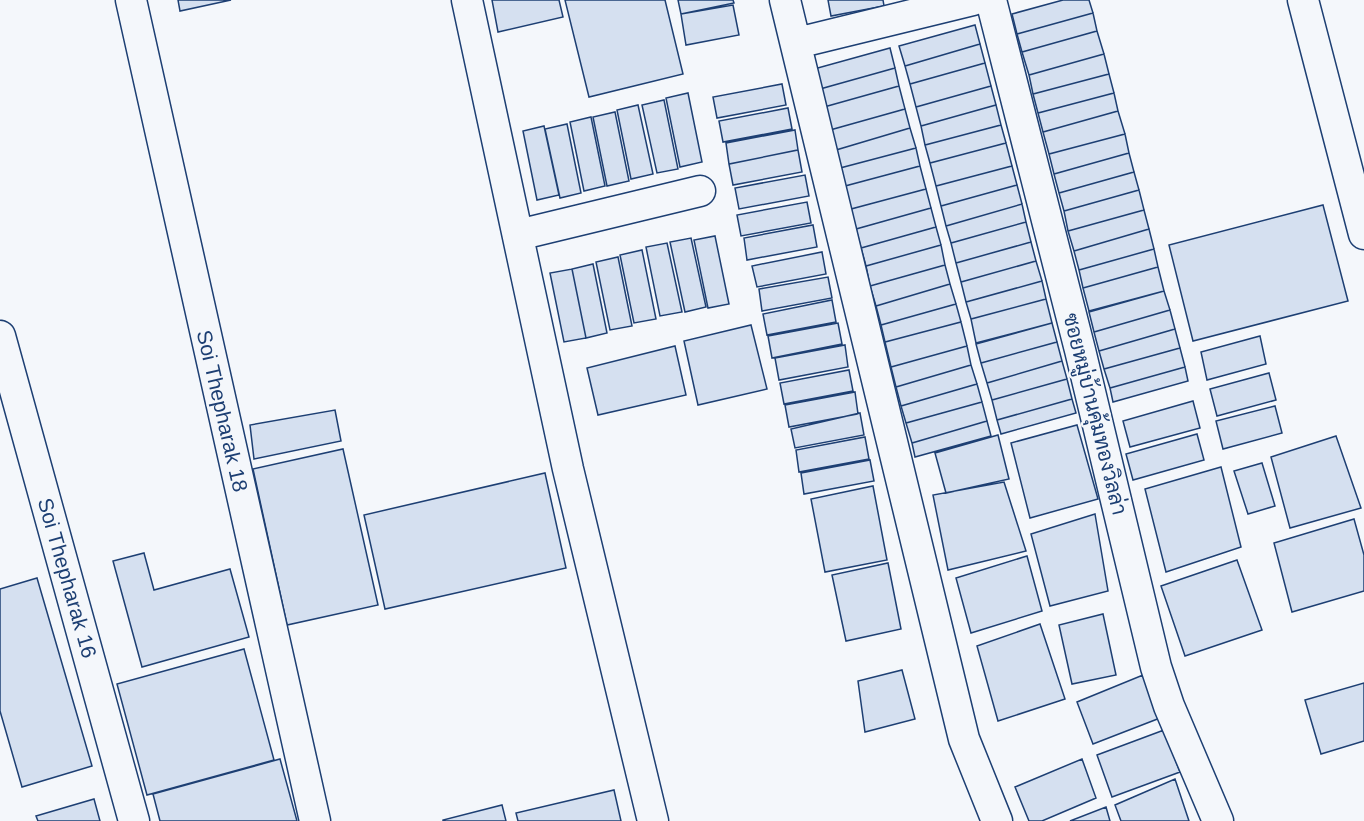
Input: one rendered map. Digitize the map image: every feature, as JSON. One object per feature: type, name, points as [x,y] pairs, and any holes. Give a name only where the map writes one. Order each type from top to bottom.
[{"type":"street","name":"Soi Thepharak 18","points":[[131,0],[315,821]]},
{"type":"street","points":[[467,0],[568,469],[653,821]]},
{"type":"street","points":[[785,0],[964,739],[996,821]]},
{"type":"street","points":[[797,43],[973,0]]},
{"type":"street","name":"ซอยหมู่บ้านคุ้มทองวิลล่า","points":[[991,0],[1080,350],[1156,667],[1169,706],[1218,821]]},
{"type":"street","points":[[1303,0],[1364,234]]},
{"type":"street","points":[[518,236],[700,191]]},
{"type":"street","name":"Soi Thepharak 16","points":[[0,336],[134,821]]},
{"type":"building","points":[[178,0],[231,0],[180,11]]},
{"type":"building","points":[[492,0],[559,0],[563,17],[498,32]]},
{"type":"building","points":[[565,0],[665,0],[683,74],[589,97]]},
{"type":"building","points":[[678,0],[733,0],[734,3],[681,14]]},
{"type":"building","points":[[828,0],[883,0],[884,6],[831,16]]},
{"type":"building","points":[[1063,0],[1089,0],[1093,13],[1017,34],[1012,14]]},
{"type":"building","points":[[733,5],[739,35],[686,45],[681,14]]},
{"type":"building","points":[[1093,13],[1097,31],[1022,52],[1017,34]]},
{"type":"building","points":[[975,25],[980,44],[905,66],[899,46]]},
{"type":"building","points":[[1097,31],[1104,54],[1029,75],[1022,52]]},
{"type":"building","points":[[980,44],[985,63],[910,84],[905,66]]},
{"type":"building","points":[[890,48],[895,68],[820,89],[814,69]]},
{"type":"building","points":[[1104,54],[1109,74],[1033,94],[1029,75]]},
{"type":"building","points":[[985,63],[991,86],[916,107],[910,84]]},
{"type":"building","points":[[895,68],[899,86],[824,107],[820,89]]},
{"type":"building","points":[[1109,74],[1114,93],[1038,113],[1033,94]]},
{"type":"building","points":[[782,84],[786,105],[717,118],[713,97]]},
{"type":"building","points":[[899,86],[905,109],[830,130],[824,107]]},
{"type":"building","points":[[991,86],[996,105],[921,126],[916,107]]},
{"type":"building","points":[[688,93],[702,162],[680,167],[666,98]]},
{"type":"building","points":[[1114,93],[1118,111],[1043,132],[1038,113]]},
{"type":"building","points":[[664,100],[678,169],[657,173],[642,105]]},
{"type":"building","points":[[638,105],[653,174],[631,179],[617,110]]},
{"type":"building","points":[[996,105],[1001,125],[925,145],[921,126]]},
{"type":"building","points":[[788,108],[792,129],[723,142],[719,121]]},
{"type":"building","points":[[905,109],[910,128],[836,150],[830,130]]},
{"type":"building","points":[[1118,111],[1125,134],[1049,154],[1043,132]]},
{"type":"building","points":[[615,112],[629,181],[607,186],[593,117]]},
{"type":"building","points":[[591,117],[605,186],[584,191],[570,122]]},
{"type":"building","points":[[567,124],[581,193],[560,198],[545,129]]},
{"type":"building","points":[[1001,125],[1006,143],[930,163],[925,145]]},
{"type":"building","points":[[544,126],[559,195],[537,200],[523,131]]},
{"type":"building","points":[[910,128],[916,148],[840,168],[836,150]]},
{"type":"building","points":[[795,130],[798,150],[729,164],[726,143]]},
{"type":"building","points":[[1125,134],[1129,153],[1054,174],[1049,154]]},
{"type":"building","points":[[1006,143],[1012,166],[936,186],[930,163]]},
{"type":"building","points":[[916,148],[920,166],[845,186],[840,168]]},
{"type":"building","points":[[798,150],[802,172],[733,185],[729,164]]},
{"type":"building","points":[[1129,153],[1134,172],[1059,193],[1054,174]]},
{"type":"building","points":[[920,166],[926,189],[851,209],[845,186]]},
{"type":"building","points":[[1012,166],[1017,185],[941,206],[936,186]]},
{"type":"building","points":[[1134,172],[1139,190],[1064,211],[1059,193]]},
{"type":"building","points":[[805,175],[809,196],[739,209],[735,188]]},
{"type":"building","points":[[1017,185],[1022,204],[946,226],[941,206]]},
{"type":"building","points":[[926,189],[931,208],[856,229],[851,209]]},
{"type":"building","points":[[1139,190],[1144,210],[1068,231],[1064,211]]},
{"type":"building","points":[[807,202],[811,223],[741,236],[737,215]]},
{"type":"building","points":[[1022,204],[1026,222],[951,243],[946,226]]},
{"type":"building","points":[[1323,205],[1348,301],[1193,341],[1169,245]]},
{"type":"building","points":[[931,208],[936,227],[861,248],[856,229]]},
{"type":"building","points":[[1144,210],[1149,229],[1074,251],[1068,231]]},
{"type":"building","points":[[1026,222],[1031,242],[956,263],[951,243]]},
{"type":"building","points":[[813,225],[817,247],[747,260],[744,238]]},
{"type":"building","points":[[936,227],[941,245],[866,266],[861,248]]},
{"type":"building","points":[[1149,229],[1154,249],[1079,270],[1074,251]]},
{"type":"building","points":[[715,236],[729,304],[708,308],[694,240]]},
{"type":"building","points":[[691,238],[706,307],[685,312],[670,242]]},
{"type":"building","points":[[1031,242],[1036,261],[961,282],[956,263]]},
{"type":"building","points":[[667,243],[682,312],[660,316],[646,247]]},
{"type":"building","points":[[941,245],[945,265],[870,286],[866,266]]},
{"type":"building","points":[[1154,249],[1158,267],[1083,288],[1079,270]]},
{"type":"building","points":[[642,250],[656,319],[634,323],[620,255]]},
{"type":"building","points":[[822,252],[826,274],[757,287],[752,266]]},
{"type":"building","points":[[618,257],[632,326],[610,330],[596,262]]},
{"type":"building","points":[[1036,261],[1042,281],[966,302],[961,282]]},
{"type":"building","points":[[593,264],[607,333],[586,338],[572,269]]},
{"type":"building","points":[[945,265],[950,284],[876,306],[870,286]]},
{"type":"building","points":[[1158,267],[1164,291],[1089,311],[1083,288]]},
{"type":"building","points":[[572,269],[586,338],[564,342],[550,273]]},
{"type":"building","points":[[828,277],[832,298],[762,311],[759,289]]},
{"type":"building","points":[[1042,281],[1046,299],[971,319],[966,302]]},
{"type":"building","points":[[950,284],[956,304],[881,325],[876,306]]},
{"type":"building","points":[[1164,291],[1170,310],[1094,332],[1089,312]]},
{"type":"building","points":[[1046,299],[1052,323],[976,343],[971,319]]},
{"type":"building","points":[[832,300],[836,322],[767,335],[763,314]]},
{"type":"building","points":[[956,304],[961,322],[885,342],[881,325]]},
{"type":"building","points":[[1170,310],[1175,329],[1099,351],[1094,332]]},
{"type":"building","points":[[961,322],[967,346],[891,367],[885,342]]},
{"type":"building","points":[[838,323],[842,344],[772,358],[768,336]]},
{"type":"building","points":[[1052,323],[1057,342],[981,363],[976,344]]},
{"type":"building","points":[[751,325],[767,389],[698,405],[684,341]]},
{"type":"building","points":[[1175,329],[1180,348],[1104,369],[1099,351]]},
{"type":"building","points":[[1260,336],[1266,364],[1207,380],[1201,352]]},
{"type":"building","points":[[1057,342],[1062,361],[987,383],[981,363]]},
{"type":"building","points":[[845,345],[848,367],[779,380],[775,358]]},
{"type":"building","points":[[675,346],[686,395],[598,415],[587,368]]},
{"type":"building","points":[[967,346],[971,365],[896,387],[891,367]]},
{"type":"building","points":[[1180,348],[1185,367],[1110,388],[1104,369]]},
{"type":"building","points":[[1062,361],[1067,379],[992,400],[987,383]]},
{"type":"building","points":[[971,365],[977,384],[901,406],[896,387]]},
{"type":"building","points":[[1185,367],[1188,381],[1113,402],[1110,388]]},
{"type":"building","points":[[849,370],[853,391],[784,404],[780,383]]},
{"type":"building","points":[[1269,373],[1276,400],[1217,416],[1210,389]]},
{"type":"building","points":[[1067,379],[1072,399],[997,420],[992,400]]},
{"type":"building","points":[[977,384],[982,402],[906,423],[901,406]]},
{"type":"building","points":[[855,392],[858,414],[789,427],[785,405]]},
{"type":"building","points":[[1072,399],[1076,413],[1001,434],[997,420]]},
{"type":"building","points":[[1193,401],[1200,428],[1130,447],[1123,421]]},
{"type":"building","points":[[982,402],[987,421],[912,443],[906,423]]},
{"type":"building","points":[[1275,406],[1282,433],[1223,449],[1216,421]]},
{"type":"building","points":[[335,410],[341,441],[254,459],[250,425]]},
{"type":"building","points":[[860,413],[864,435],[795,448],[791,429]]},
{"type":"building","points":[[987,421],[991,436],[915,457],[912,443]]},
{"type":"building","points":[[1077,425],[1098,499],[1030,518],[1011,443]]},
{"type":"building","points":[[1197,434],[1204,460],[1133,480],[1126,454]]},
{"type":"building","points":[[998,435],[1009,479],[946,493],[935,453]]},
{"type":"building","points":[[1336,436],[1361,508],[1290,528],[1271,457]]},
{"type":"building","points":[[865,437],[869,459],[799,472],[796,450]]},
{"type":"building","points":[[343,449],[378,605],[287,625],[253,469]]},
{"type":"building","points":[[870,460],[874,481],[804,494],[801,473]]},
{"type":"building","points":[[1262,463],[1275,506],[1248,514],[1234,471]]},
{"type":"building","points":[[1221,467],[1241,547],[1166,572],[1145,489]]},
{"type":"building","points":[[545,473],[566,568],[385,609],[364,515]]},
{"type":"building","points":[[1004,482],[1026,551],[948,570],[933,495]]},
{"type":"building","points":[[873,486],[887,560],[825,572],[811,499]]},
{"type":"building","points":[[1095,514],[1108,591],[1050,606],[1031,534]]},
{"type":"building","points":[[1354,519],[1364,555],[1364,591],[1292,612],[1274,543]]},
{"type":"building","points":[[144,553],[154,590],[230,569],[249,637],[142,667],[113,561]]},
{"type":"building","points":[[1027,556],[1042,611],[971,633],[956,578]]},
{"type":"building","points":[[1237,560],[1262,630],[1185,656],[1161,586]]},
{"type":"building","points":[[888,563],[901,629],[846,641],[832,575]]},
{"type":"building","points":[[37,578],[92,766],[22,787],[0,711],[0,589]]},
{"type":"building","points":[[1103,614],[1116,675],[1072,684],[1059,625]]},
{"type":"building","points":[[1040,624],[1065,699],[998,721],[977,646]]},
{"type":"building","points":[[244,649],[274,760],[147,795],[117,684]]},
{"type":"building","points":[[902,670],[915,719],[865,732],[858,681]]},
{"type":"building","points":[[1143,675],[1160,718],[1093,744],[1077,702]]},
{"type":"building","points":[[1364,683],[1364,741],[1321,754],[1305,700]]},
{"type":"building","points":[[1164,730],[1180,772],[1112,797],[1097,755]]},
{"type":"building","points":[[280,759],[297,821],[160,821],[153,794]]},
{"type":"building","points":[[1082,759],[1096,798],[1042,821],[1029,821],[1015,787]]},
{"type":"building","points":[[1175,779],[1189,821],[1121,821],[1115,805]]},
{"type":"building","points":[[614,790],[621,821],[518,821],[516,813]]},
{"type":"building","points":[[94,799],[100,821],[38,821],[36,816]]},
{"type":"building","points":[[502,805],[506,821],[443,821],[443,820]]},
{"type":"building","points":[[1106,807],[1110,821],[1070,821]]}]
